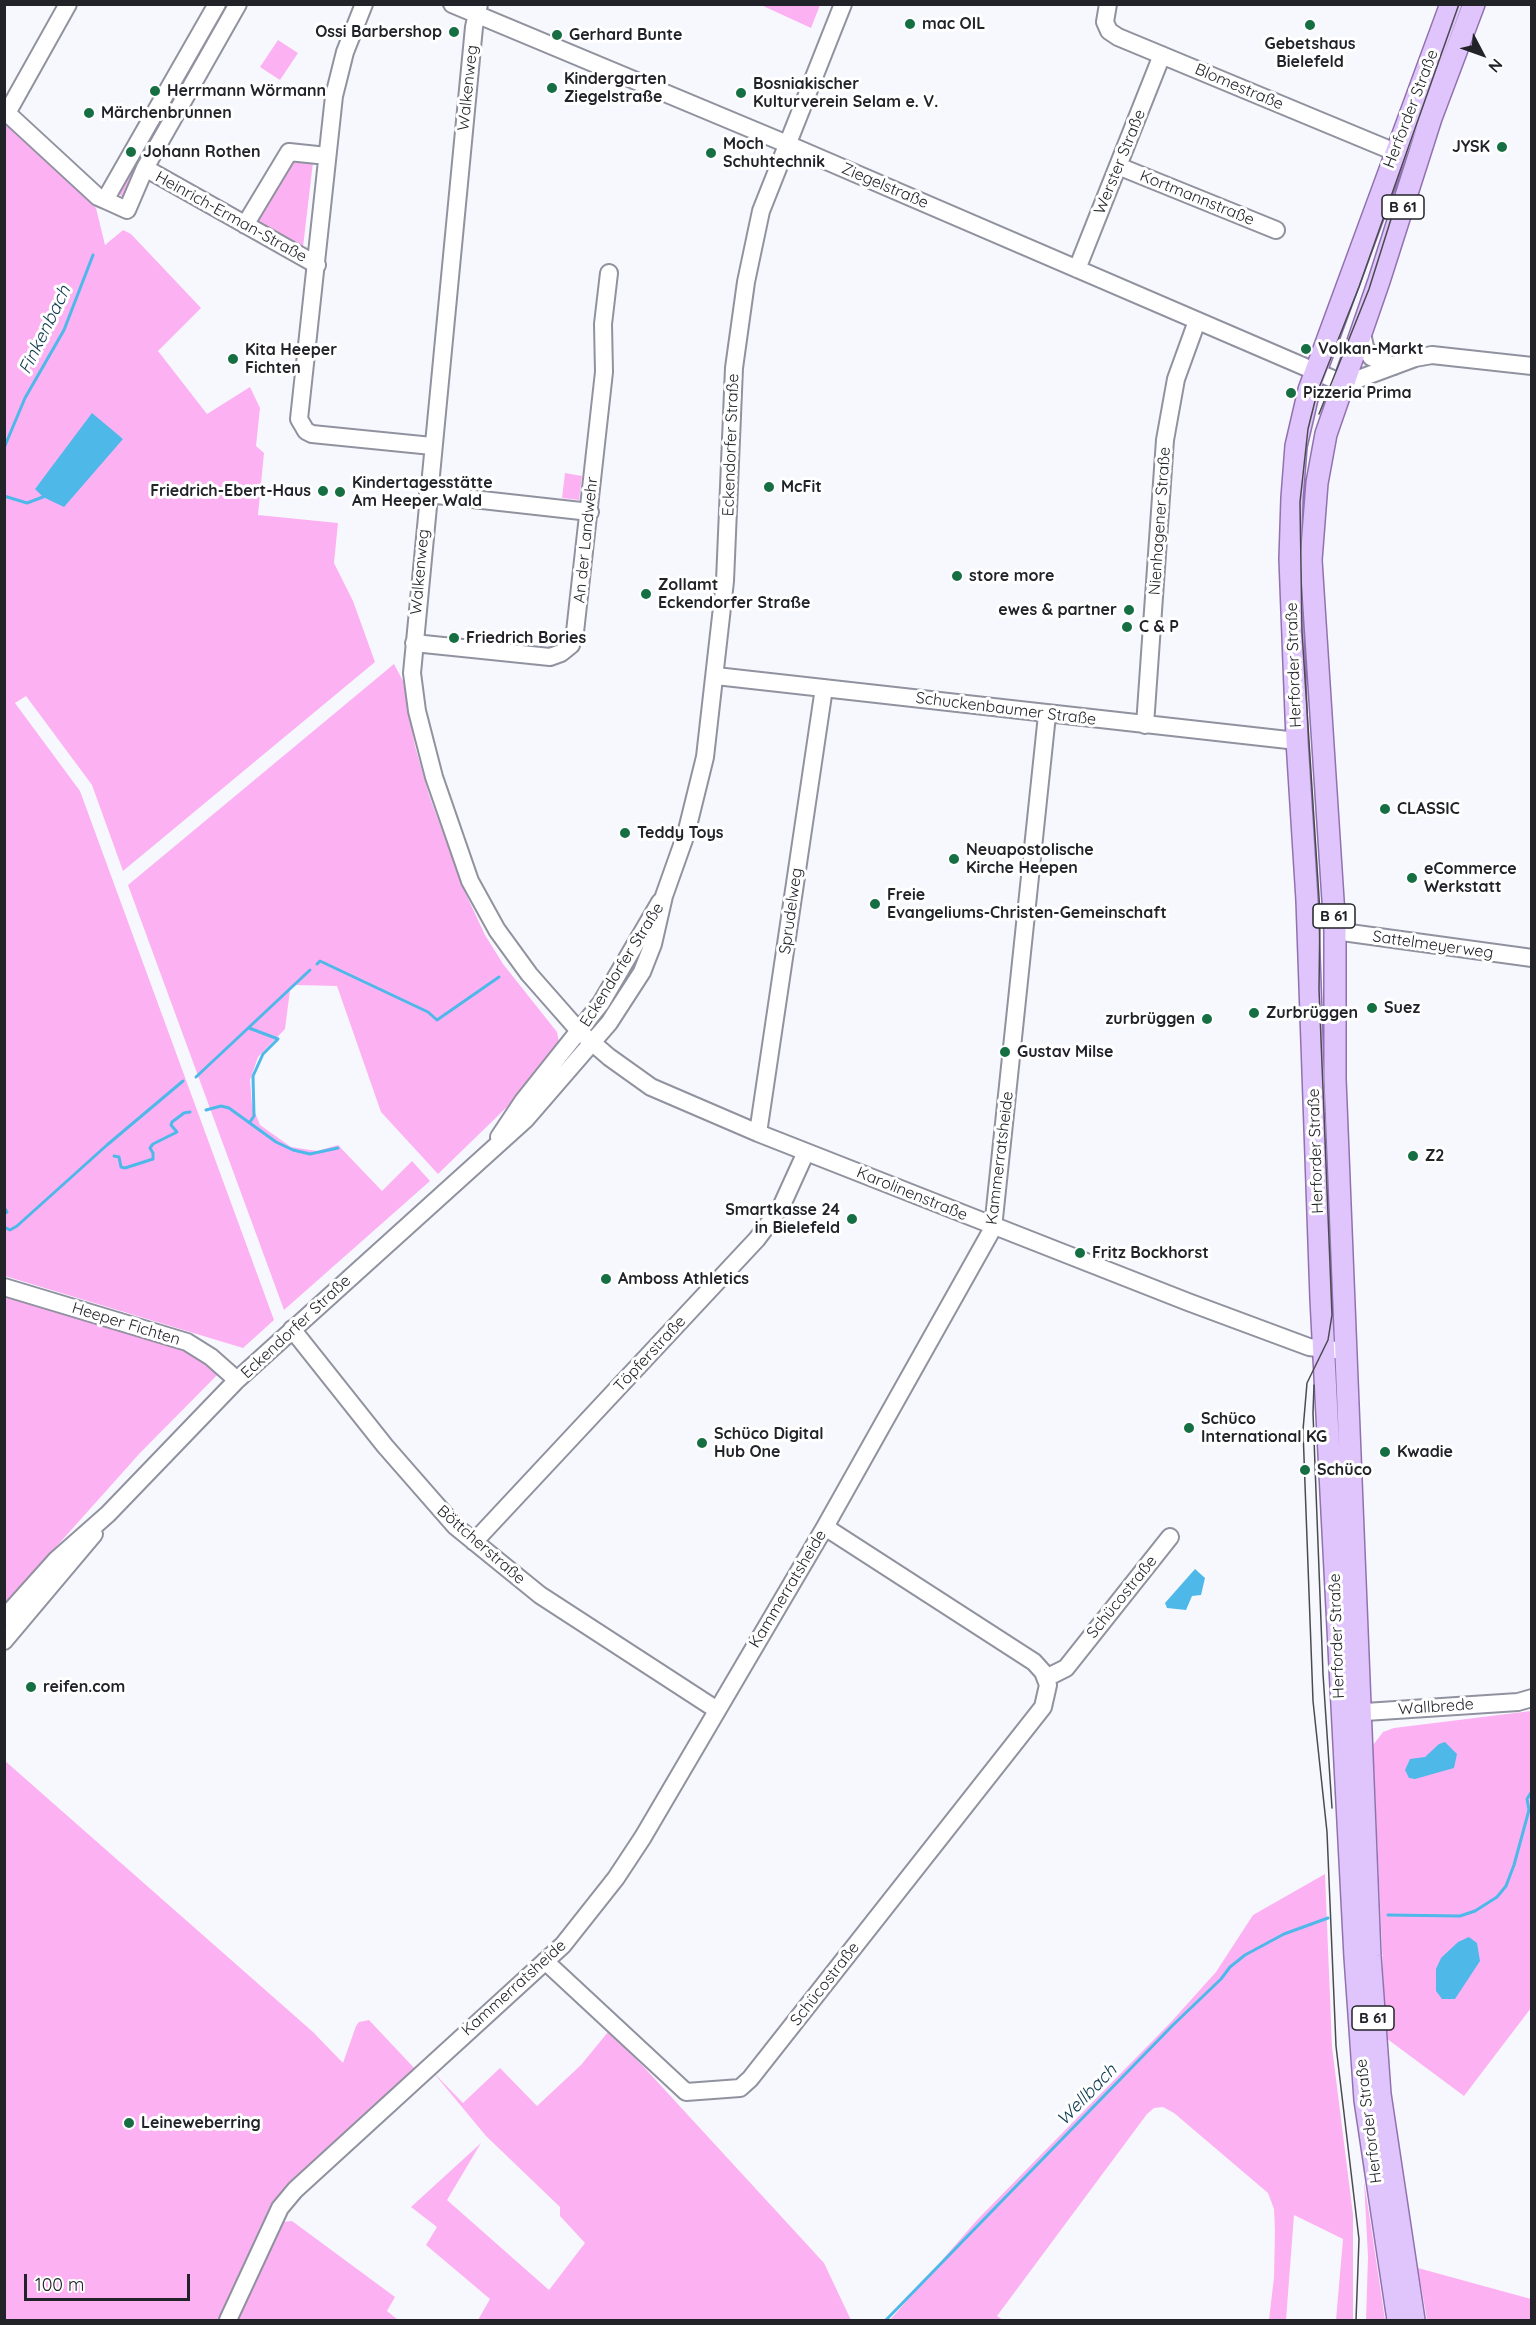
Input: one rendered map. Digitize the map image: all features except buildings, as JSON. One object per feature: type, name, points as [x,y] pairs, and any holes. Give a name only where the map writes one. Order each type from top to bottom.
[{"type":"main road","name":"Herforder Straße","points":[[1414,2320],[1377,2063],[1323,1350],[1308,924],[1297,741],[1290,559],[1292,498],[1300,427],[1316,373],[1450,4]]},
{"type":"main road","name":"Herforder Straße","points":[[1398,2320],[1362,2068],[1350,1713],[1345,1349],[1333,1020],[1335,932],[1311,560],[1320,457],[1413,172],[1474,4]]},
{"type":"main road","points":[[1308,924],[1335,932]]},
{"type":"street","points":[[105,200],[217,4]]},
{"type":"street","points":[[65,5],[7,113],[98,197],[127,210],[145,168],[238,4]]},
{"type":"street","points":[[364,4],[345,52],[334,96],[299,419],[306,431],[322,435],[432,446]]},
{"type":"street","name":"Ziegelstraße","points":[[452,4],[478,10],[1316,373],[1344,382]]},
{"type":"street","name":"Eckendorfer Straße","points":[[4,1618],[56,1560],[108,1514],[237,1380],[526,1119],[593,1044],[642,972],[660,923],[664,896],[698,790],[716,676],[725,581],[737,334],[761,211],[843,4]]},
{"type":"street","name":"Blomestraße","points":[[1108,4],[1105,22],[1109,31],[1118,37],[1395,152]]},
{"type":"street","name":"Walkenweg","points":[[478,10],[432,446],[412,674],[417,711],[434,777],[470,881],[511,951],[580,1032],[593,1044]]},
{"type":"street","name":"Werster Straße","points":[[1077,269],[1162,55]]},
{"type":"street","points":[[245,225],[289,152],[327,156]]},
{"type":"street","name":"Kortmannstraße","points":[[1118,166],[1276,230]]},
{"type":"street","name":"Heinrich-Erman-Straße","points":[[145,168],[317,265]]},
{"type":"street","name":"An der Landwehr","points":[[414,643],[550,657],[567,649],[575,632],[590,512],[604,372],[603,324],[609,273]]},
{"type":"street","name":"Nienhagener Straße","points":[[1145,725],[1165,440],[1176,379],[1197,321]]},
{"type":"street","points":[[1362,333],[1365,347],[1371,357],[1394,366]]},
{"type":"street","points":[[1344,382],[1432,355],[1532,366]]},
{"type":"street","points":[[428,494],[590,512]]},
{"type":"street","name":"Schuckenbaumer Straße","points":[[716,676],[1047,715],[1297,741]]},
{"type":"street","name":"Sprudelweg","points":[[758,1133],[824,688]]},
{"type":"street","name":"Kammerratsheide","points":[[228,2320],[280,2208],[295,2190],[332,2153],[569,1938],[616,1878],[643,1837],[825,1527],[993,1228],[1047,715]]},
{"type":"street","name":"Eckendorfer Straße","points":[[492,1148],[523,1101],[580,1032],[615,982],[664,896]]},
{"type":"street","name":"Sattelmeyerweg","points":[[1335,932],[1532,958]]},
{"type":"street","name":"Karolinenstraße","points":[[593,1044],[651,1087],[758,1133],[993,1228],[1261,1330],[1323,1350],[1345,1349]]},
{"type":"street","name":"Töpferstraße","points":[[474,1542],[757,1239],[781,1207],[806,1152]]},
{"type":"street","name":"Heeper Fichten","points":[[4,1287],[187,1342],[211,1357],[237,1380]]},
{"type":"street","name":"Böttcherstraße","points":[[292,1329],[428,1497],[474,1542],[540,1595],[717,1710]]},
{"type":"street","name":"Eckendorfer Straße","points":[[4,1641],[77,1556],[108,1514]]},
{"type":"street","points":[[825,1527],[1034,1662],[1046,1678]]},
{"type":"street","name":"Schücostraße","points":[[545,1961],[686,2092],[740,2088],[750,2079],[1039,1713],[1047,1699],[1046,1678],[1066,1668],[1170,1537]]},
{"type":"street","name":"Wallbrede","points":[[1350,1713],[1518,1702],[1532,1698]]},
{"type":"shaded area","points":[[761,4],[820,5],[811,28]]},
{"type":"shaded area","points":[[221,5],[234,5],[126,200],[116,191]]},
{"type":"shaded area","points":[[278,40],[298,53],[280,80],[260,67]]},
{"type":"shaded area","points":[[4,117],[96,208],[105,245],[123,230],[131,234],[201,308],[158,351],[207,414],[250,387],[260,408],[256,446],[264,453],[258,515],[338,523],[334,563],[353,601],[375,662],[123,871],[92,785],[26,696],[15,703],[80,791],[274,1320],[243,1348],[5,1276]],"holes":[[[108,428],[123,439],[35,489],[79,434]]]},
{"type":"shaded area","points":[[294,161],[313,162],[303,247],[260,223],[257,214],[287,164]]},
{"type":"shaded area","points":[[565,473],[582,476],[579,500],[562,498]]},
{"type":"shaded area","points":[[394,664],[403,681],[415,746],[429,795],[464,890],[485,935],[503,964],[557,1032],[559,1042],[509,1105],[438,1174],[381,1112],[337,986],[296,985],[290,990],[285,1029],[258,1057],[250,1080],[252,1105],[260,1125],[291,1147],[317,1151],[338,1145],[382,1191],[412,1161],[430,1181],[284,1310],[128,885]]},
{"type":"shaded area","points":[[5,1295],[230,1362],[140,1453],[5,1604]]},
{"type":"shaded area","points":[[1531,1711],[1531,2008],[1464,2096],[1386,2038],[1373,1745],[1383,1732],[1394,1728]]},
{"type":"shaded area","points":[[4,1760],[313,2032],[343,2063],[356,2026],[359,2022],[369,2020],[416,2070],[301,2176],[221,2320],[5,2320]]},
{"type":"shaded area","points":[[1325,1874],[1332,2047],[1353,2215],[1353,2320],[1336,2320],[1343,2239],[1294,2215],[1286,2320],[1269,2320],[1274,2277],[1275,2230],[1274,2209],[1268,2193],[1174,2113],[1163,2107],[1154,2108],[1147,2114],[997,2316],[1003,2320],[890,2320],[977,2220],[1171,2022],[1216,1972],[1253,1915]]},
{"type":"shaded area","points":[[608,2032],[641,2064],[824,2263],[851,2320],[478,2320],[490,2299],[426,2245],[437,2227],[411,2207],[481,2143],[447,2200],[549,2290],[585,2243],[560,2216],[560,2207],[486,2136],[432,2071],[463,2103],[500,2068],[537,2106],[581,2065]]},
{"type":"shaded area","points":[[1364,2181],[1385,2320],[1366,2320],[1368,2257]]},
{"type":"shaded area","points":[[292,2221],[395,2297],[387,2311],[398,2320],[235,2320],[282,2222]]},
{"type":"shaded area","points":[[1418,2268],[1531,2299],[1531,2320],[1427,2320]]},
{"type":"water","points":[[92,413],[123,439],[64,507],[43,497],[35,489]]},
{"type":"water","points":[[1195,1569],[1205,1578],[1201,1595],[1192,1596],[1186,1610],[1167,1608],[1165,1603]]},
{"type":"water","points":[[1445,1742],[1457,1754],[1454,1768],[1415,1779],[1409,1778],[1405,1770],[1410,1759],[1425,1757],[1439,1744]]},
{"type":"water","points":[[1469,1937],[1477,1943],[1480,1961],[1455,1999],[1442,1999],[1436,1991],[1436,1969],[1441,1958],[1458,1942]]},
{"type":"waterway","name":"Finkenbach","points":[[4,448],[25,398],[64,330],[93,255]]},
{"type":"waterway","points":[[4,496],[27,503],[43,497]]},
{"type":"waterway","points":[[317,964],[320,961],[428,1012],[437,1020],[499,977]]},
{"type":"waterway","points":[[196,1077],[310,970]]},
{"type":"waterway","points":[[249,1028],[278,1039],[263,1054],[253,1076],[254,1116],[250,1122]]},
{"type":"waterway","points":[[4,1227],[10,1230],[17,1226],[183,1081]]},
{"type":"waterway","points":[[206,1110],[221,1106],[229,1108],[276,1142],[293,1150],[310,1154],[338,1148]]},
{"type":"waterway","points":[[114,1156],[119,1157],[121,1167],[125,1168],[153,1159],[150,1148],[153,1144],[177,1132],[171,1125],[172,1122],[184,1113],[190,1112]]},
{"type":"waterway","points":[[4,1207],[7,1212],[4,1214]]},
{"type":"waterway","name":"Wellbach","points":[[1388,1915],[1460,1916],[1475,1911],[1497,1897],[1506,1886],[1514,1865],[1529,1810],[1527,1799],[1532,1791]]},
{"type":"waterway","name":"Wellbach","points":[[886,2320],[1173,2025],[1221,1979],[1230,1967],[1245,1955],[1284,1934],[1328,1918]]},
{"type":"tram line","points":[[1356,2320],[1359,2239],[1336,2046],[1327,1832],[1313,1701],[1303,1430],[1307,1383],[1328,1340],[1332,1315],[1319,989],[1320,913],[1302,632],[1300,502],[1308,429],[1317,393],[1359,287],[1459,4]]},
{"type":"tram line","points":[[1319,414],[1369,289],[1397,200]]},
{"type":"tram line","points":[[1314,1385],[1313,1413],[1323,1674],[1332,1808]]},
{"type":"place","name":"mac OIL","points":[[910,24]]},
{"type":"place","name":"Gebetshaus Bielefeld","points":[[1310,25]]},
{"type":"place","name":"Ossi Barbershop","points":[[454,32]]},
{"type":"place","name":"Gerhard Bunte","points":[[557,35]]},
{"type":"place","name":"Kindergarten Ziegelstraße","points":[[552,88]]},
{"type":"place","name":"Herrmann Wörmann","points":[[155,91]]},
{"type":"place","name":"Bosniakischer Kulturverein Selam e. V.","points":[[741,93]]},
{"type":"place","name":"Märchenbrunnen","points":[[89,113]]},
{"type":"place","name":"JYSK","points":[[1502,147]]},
{"type":"place","name":"Johann Rothen","points":[[131,152]]},
{"type":"place","name":"Moch Schuhtechnik","points":[[711,153]]},
{"type":"place","name":"Volkan-Markt","points":[[1306,349]]},
{"type":"place","name":"Kita Heeper Fichten","points":[[233,359]]},
{"type":"place","name":"Pizzeria Prima","points":[[1291,393]]},
{"type":"place","name":"McFit","points":[[769,487]]},
{"type":"place","name":"Friedrich-Ebert-Haus","points":[[323,491]]},
{"type":"place","name":"Kindertagesstätte Am Heeper Wald","points":[[340,492]]},
{"type":"place","name":"store more","points":[[957,576]]},
{"type":"place","name":"Zollamt Eckendorfer Straße","points":[[646,594]]},
{"type":"place","name":"ewes & partner","points":[[1129,610]]},
{"type":"place","name":"C & P","points":[[1127,627]]},
{"type":"place","name":"Friedrich Bories","points":[[454,638]]},
{"type":"place","name":"CLASSIC","points":[[1385,809]]},
{"type":"place","name":"Teddy Toys","points":[[625,833]]},
{"type":"place","name":"Neuapostolische Kirche Heepen","points":[[954,859]]},
{"type":"place","name":"eCommerce Werkstatt","points":[[1412,878]]},
{"type":"place","name":"Freie Evangeliums-Christen-Gemeinschaft","points":[[875,904]]},
{"type":"place","name":"Suez","points":[[1372,1008]]},
{"type":"place","name":"Zurbrüggen","points":[[1254,1013]]},
{"type":"place","name":"zurbrüggen","points":[[1207,1019]]},
{"type":"place","name":"Gustav Milse","points":[[1005,1052]]},
{"type":"place","name":"Z2","points":[[1413,1156]]},
{"type":"place","name":"Smartkasse 24 in Bielefeld","points":[[852,1219]]},
{"type":"place","name":"Fritz Bockhorst","points":[[1080,1253]]},
{"type":"place","name":"Amboss Athletics","points":[[606,1279]]},
{"type":"place","name":"Schüco International KG","points":[[1189,1428]]},
{"type":"place","name":"Schüco Digital Hub One","points":[[702,1443]]},
{"type":"place","name":"Kwadie","points":[[1385,1452]]},
{"type":"place","name":"Schüco","points":[[1305,1470]]},
{"type":"place","name":"reifen.com","points":[[31,1687]]},
{"type":"place","name":"Leineweberring","points":[[129,2123]]}]
